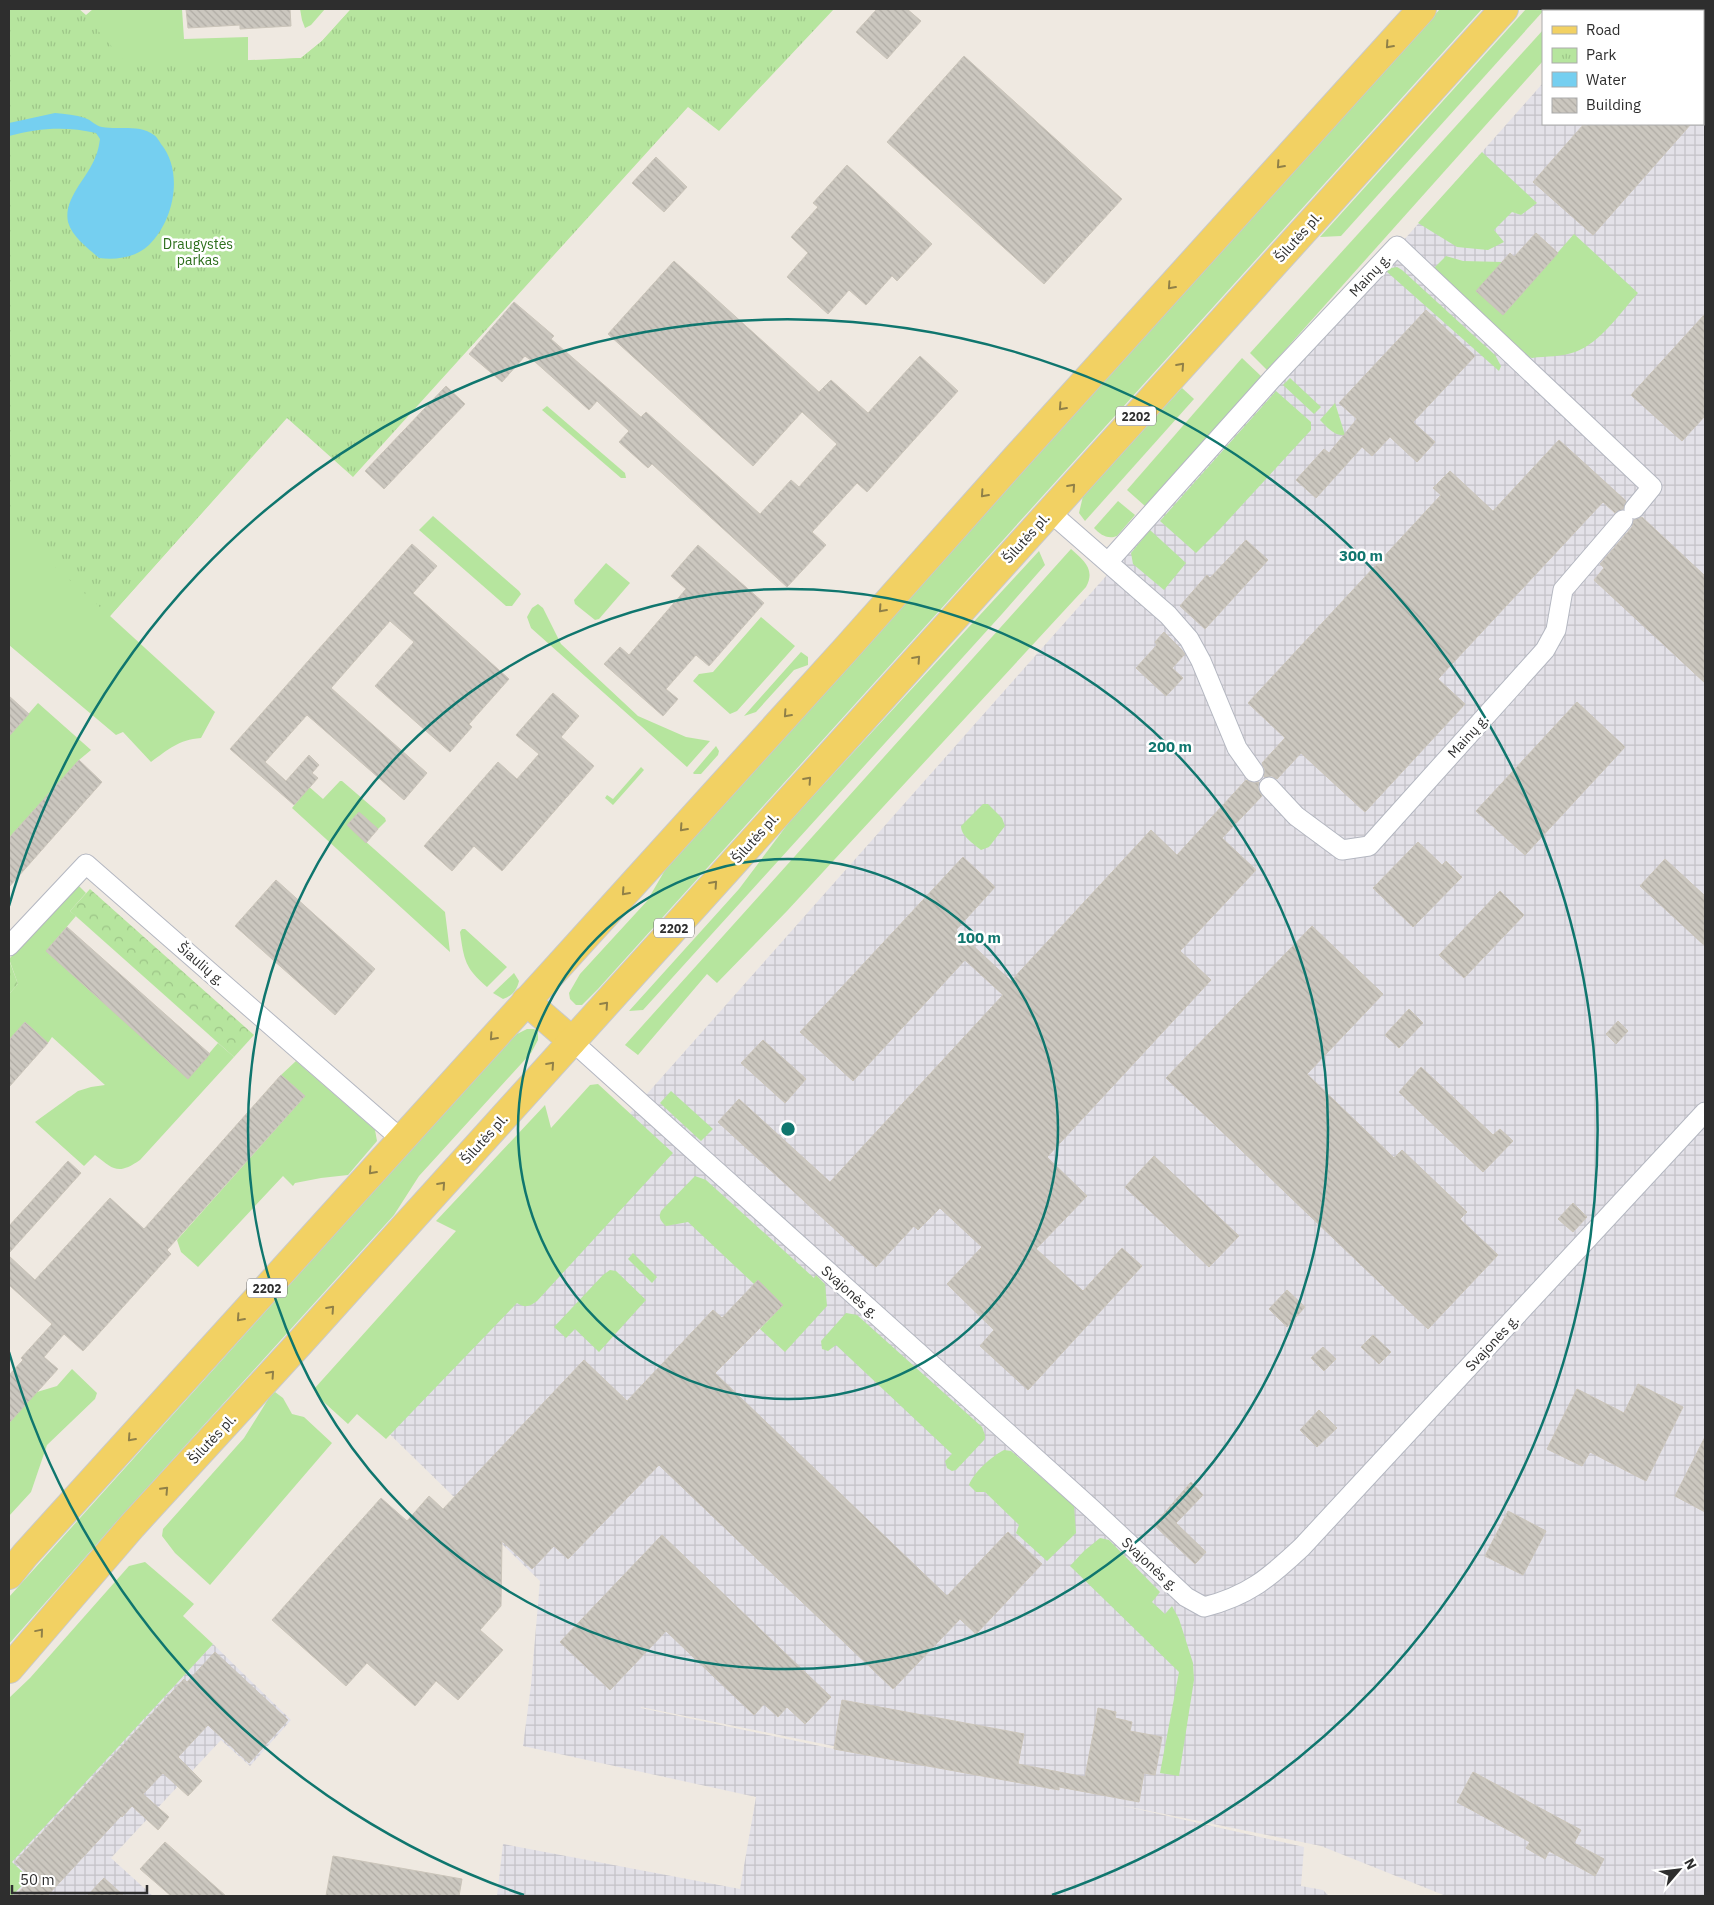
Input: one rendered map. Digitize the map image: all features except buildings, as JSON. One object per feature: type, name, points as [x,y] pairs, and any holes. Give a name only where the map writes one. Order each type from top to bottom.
[{"type":"main road","name":"2202","points":[[9,1575],[25,1555],[1422,9]]},
{"type":"main road","name":"Šilutės pl.","points":[[9,1669],[132,1526],[1504,9]]},
{"type":"main road","points":[[526,1001],[572,1041]]},
{"type":"street","name":"Mainų g.","points":[[1108,562],[1272,379],[1397,246],[1652,487],[1563,590],[1556,630],[1545,650],[1370,846],[1342,850],[1296,816],[1269,787]]},
{"type":"street","points":[[1050,512],[1168,615],[1189,639],[1201,661],[1237,748],[1254,772]]},
{"type":"street","name":"Šiaulių g.","points":[[9,946],[86,864],[401,1139]]},
{"type":"street","name":"Svajonės g.","points":[[572,1041],[1092,1508],[1186,1597],[1204,1607],[1238,1596],[1256,1587],[1302,1547],[1705,1112]]},
{"type":"shaded area","points":[[1705,9],[1705,1896],[1446,1896],[1321,1846],[1115,1804],[1304,1847],[1301,1886],[1323,1890],[1329,1896],[497,1896],[503,1844],[740,1889],[756,1797],[523,1746],[531,1685],[540,1581],[366,1411],[1542,84],[1542,125],[1704,125],[1704,10],[1607,10]],"holes":[[[641,1707],[907,1761],[834,1749]]]},
{"type":"shaded area","points":[[213,1644],[291,1720],[250,1766],[221,1740],[111,1858],[153,1896],[12,1896],[29,1878],[11,1862]]},
{"type":"green space","points":[[9,9],[79,9],[86,15],[93,9],[182,9],[184,39],[248,37],[248,61],[301,58],[322,41],[351,9],[246,463],[110,616],[215,712],[201,738],[180,743],[151,762],[123,732],[116,735],[9,645]]},
{"type":"green space","name":"Draugystės parkas","points":[[9,9],[79,9],[128,65],[301,58],[322,41],[351,9],[834,9],[719,131],[688,107],[353,477],[287,418],[110,616],[9,526]]},
{"type":"green space","points":[[300,9],[325,9],[311,25],[305,28]]},
{"type":"green space","points":[[1440,9],[1482,9],[598,989],[582,1005],[576,1005],[570,999],[569,993],[580,974],[647,901],[668,865]]},
{"type":"green space","points":[[1526,9],[1545,9],[1542,10],[1542,12],[1341,236],[1320,237]]},
{"type":"green space","points":[[1625,9],[1705,9],[1705,18],[1704,20],[1704,10]]},
{"type":"green space","points":[[1542,31],[1542,62],[1267,370],[1250,353]]},
{"type":"green space","points":[[1482,152],[1537,203],[1521,215],[1512,212],[1494,230],[1504,242],[1488,250],[1457,247],[1418,223]]},
{"type":"green space","points":[[1574,234],[1638,293],[1593,342],[1570,354],[1528,357],[1433,269],[1446,256],[1463,261],[1503,262],[1477,291],[1503,315]]},
{"type":"green space","points":[[1397,267],[1495,355],[1501,366],[1499,371],[1386,271]]},
{"type":"green space","points":[[1242,358],[1262,377],[1145,506],[1127,490]]},
{"type":"green space","points":[[1290,378],[1321,407],[1314,414],[1283,385]]},
{"type":"green space","points":[[1182,388],[1194,399],[1085,521],[1079,513],[1083,496]]},
{"type":"green space","points":[[1276,391],[1311,422],[1311,430],[1196,553],[1160,521]]},
{"type":"green space","points":[[1335,403],[1345,435],[1335,433],[1320,420]]},
{"type":"green space","points":[[547,406],[625,473],[626,478],[621,478],[542,410]]},
{"type":"green space","points":[[1118,501],[1135,515],[1117,536],[1107,537],[1094,528]]},
{"type":"green space","points":[[433,516],[519,591],[521,594],[512,606],[506,606],[419,530]]},
{"type":"green space","points":[[1150,530],[1186,563],[1164,590],[1133,564],[1131,553]]},
{"type":"green space","points":[[1071,549],[1084,561],[1089,570],[1089,581],[1086,587],[787,911],[717,983],[707,974],[638,1055],[625,1045]]},
{"type":"green space","points":[[1039,551],[1045,565],[1002,614],[643,1010],[629,1011],[739,889],[790,821]]},
{"type":"green space","points":[[606,563],[630,583],[599,619],[595,620],[575,604],[574,600]]},
{"type":"green space","points":[[538,604],[543,608],[561,644],[638,716],[686,737],[710,741],[687,767],[531,628],[527,617],[532,608]]},
{"type":"green space","points":[[761,617],[795,646],[737,711],[730,714],[693,681],[699,674],[713,672]]},
{"type":"green space","points":[[801,652],[808,657],[808,665],[794,670],[756,712],[744,716]]},
{"type":"green space","points":[[38,703],[91,750],[79,760],[9,838],[9,736]]},
{"type":"green space","points":[[716,746],[719,751],[718,755],[701,774],[694,774],[693,773]]},
{"type":"green space","points":[[641,767],[644,770],[613,805],[605,798],[607,795],[613,799]]},
{"type":"green space","points":[[340,781],[385,818],[386,821],[378,829],[359,812],[347,825],[445,912],[450,952],[292,808],[303,795],[307,785],[323,799]]},
{"type":"green space","points":[[983,804],[988,804],[1002,818],[1005,826],[989,847],[981,850],[965,836],[961,826]]},
{"type":"green space","points":[[79,886],[86,893],[70,911],[76,916],[46,951],[188,1078],[218,1043],[234,1057],[140,1160],[133,1165],[121,1169],[112,1167],[95,1155],[84,1166],[35,1122],[78,1091],[105,1085],[52,1037],[48,1043],[25,1022],[9,1040],[9,994],[18,984],[9,959]]},
{"type":"green space","points":[[90,889],[254,1035],[234,1057],[70,911]]},
{"type":"green space","points":[[462,929],[465,929],[507,967],[487,987],[470,969],[464,957],[460,932]]},
{"type":"green space","points":[[9,960],[18,984],[9,994]]},
{"type":"green space","points":[[514,973],[519,981],[511,994],[503,999],[493,993]]},
{"type":"green space","points":[[527,1029],[534,1029],[538,1032],[538,1040],[531,1053],[419,1176],[394,1215],[117,1521],[9,1644],[9,1597],[498,1053],[517,1034]]},
{"type":"green space","points":[[296,1061],[375,1130],[377,1141],[348,1175],[295,1183],[293,1186],[283,1176],[198,1267],[181,1252],[177,1240],[305,1096],[281,1075]]},
{"type":"green space","points":[[598,1084],[673,1153],[537,1301],[527,1306],[517,1303],[386,1439],[357,1414],[348,1424],[317,1396],[314,1389],[456,1231],[436,1221],[545,1105],[551,1128],[590,1085]]},
{"type":"green space","points":[[671,1091],[713,1129],[701,1141],[660,1103]]},
{"type":"green space","points":[[695,1176],[706,1180],[814,1278],[816,1275],[825,1284],[827,1306],[785,1352],[760,1329],[783,1305],[758,1281],[754,1284],[688,1222],[666,1226],[660,1219],[661,1211]]},
{"type":"green space","points":[[633,1253],[657,1277],[652,1283],[628,1259]]},
{"type":"green space","points":[[610,1270],[616,1271],[646,1300],[599,1352],[575,1329],[566,1338],[554,1327]]},
{"type":"green space","points":[[846,1313],[857,1315],[982,1427],[985,1439],[956,1470],[952,1471],[947,1468],[945,1461],[952,1454],[836,1345],[828,1351],[822,1349],[821,1341]]},
{"type":"green space","points":[[72,1369],[97,1393],[95,1399],[47,1445],[31,1492],[9,1516],[9,1423],[37,1392],[57,1386]]},
{"type":"green space","points":[[275,1392],[283,1398],[292,1414],[304,1417],[332,1443],[210,1585],[175,1553],[162,1536],[163,1529],[244,1438],[272,1393]]},
{"type":"green space","points":[[1004,1450],[1011,1451],[1074,1506],[1076,1533],[1047,1561],[1016,1533],[1019,1525],[985,1492],[976,1492],[969,1485],[984,1465]]},
{"type":"green space","points":[[1100,1538],[1109,1540],[1160,1592],[1152,1602],[1165,1614],[1172,1606],[1179,1619],[1193,1663],[1194,1680],[1179,1776],[1160,1773],[1179,1672],[1070,1566]]},
{"type":"green space","points":[[145,1562],[194,1604],[183,1616],[213,1644],[12,1862],[29,1878],[12,1896],[9,1896],[9,1698],[30,1678],[129,1566]]},
{"type":"water","points":[[55,113],[82,117],[102,127],[136,128],[148,132],[159,140],[168,155],[174,182],[170,210],[158,235],[138,253],[112,259],[99,258],[73,233],[68,222],[67,213],[72,197],[96,156],[100,139],[96,133],[74,129],[52,129],[30,131],[9,136],[9,123]]}]
